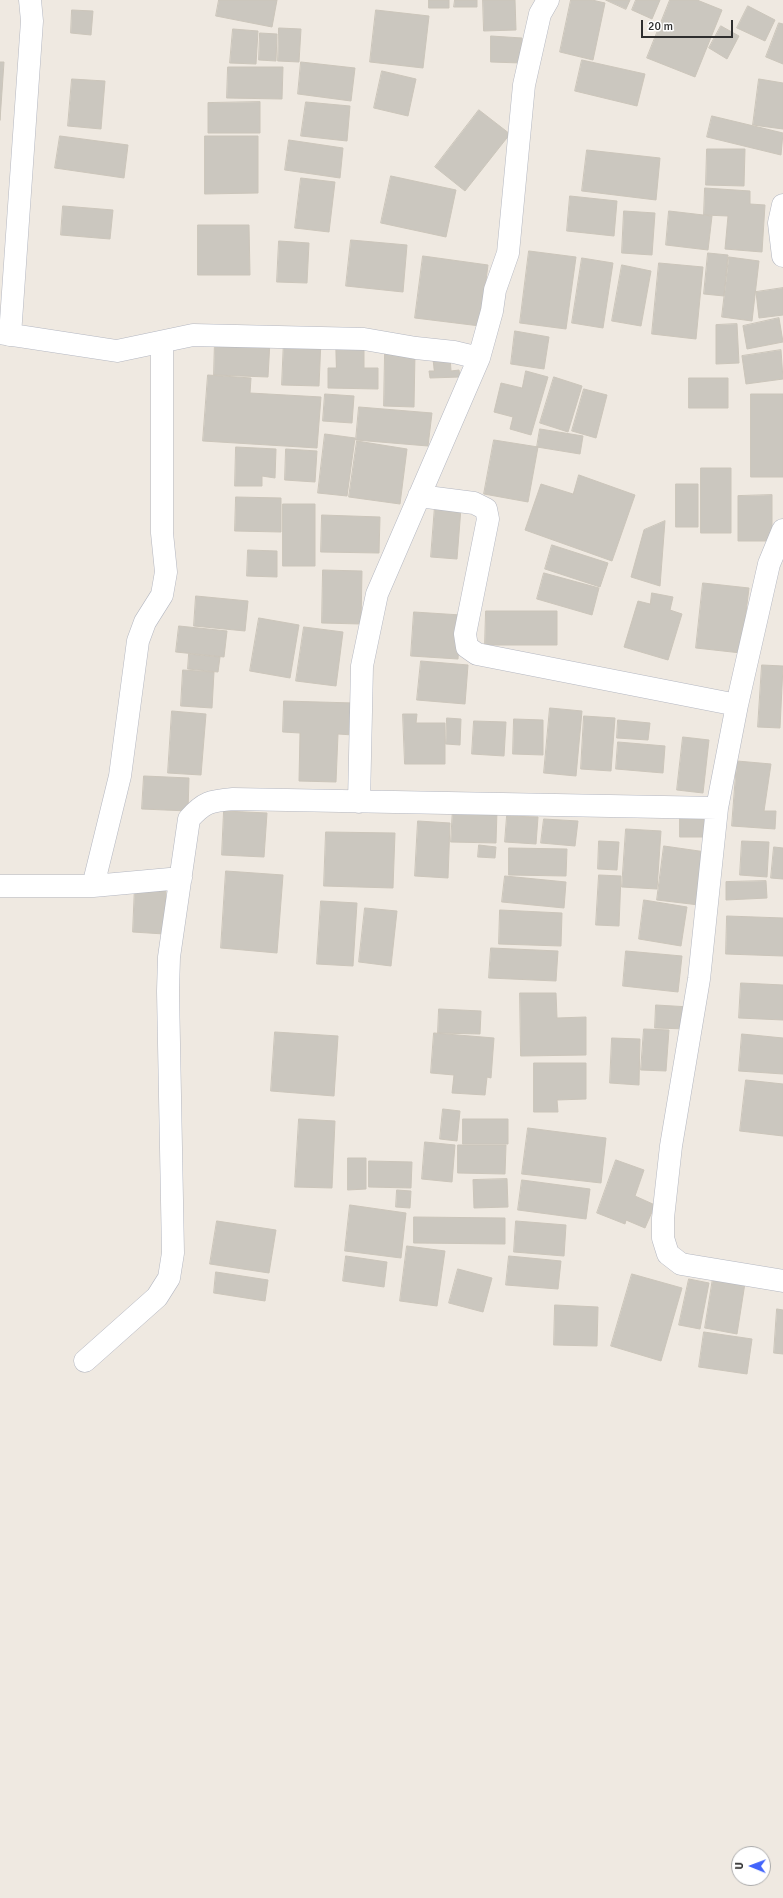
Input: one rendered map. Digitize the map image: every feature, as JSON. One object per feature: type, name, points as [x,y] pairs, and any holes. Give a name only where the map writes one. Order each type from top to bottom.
[{"type":"street","points":[[30,0],[32,29],[5,334],[117,351],[162,343],[193,335],[364,339],[416,348],[454,352],[479,358]]},
{"type":"street","points":[[359,802],[362,666],[377,594],[479,358],[492,311],[495,290],[508,253],[524,86],[540,14],[548,0]]},
{"type":"street","points":[[783,205],[779,223],[783,256]]},
{"type":"street","points":[[93,886],[120,776],[138,641],[145,622],[162,595],[166,572],[162,533],[162,343]]},
{"type":"street","points":[[419,496],[474,503],[486,509],[488,520],[465,634],[467,646],[477,654],[737,705]]},
{"type":"street","points":[[783,530],[769,564],[737,705],[717,808],[699,979],[671,1146],[663,1218],[663,1238],[668,1254],[681,1264],[783,1280]]},
{"type":"street","points":[[85,1361],[158,1297],[169,1278],[174,1253],[168,991],[170,957],[189,820],[198,809],[212,800],[233,799],[717,808]]},
{"type":"street","points":[[0,886],[93,886],[181,878]]},
{"type":"building","points":[[219,0],[277,0],[272,27],[216,16]]},
{"type":"building","points":[[429,0],[449,0],[449,8],[429,8]]},
{"type":"building","points":[[455,0],[477,0],[477,7],[454,7]]},
{"type":"building","points":[[483,0],[515,0],[516,30],[484,31]]},
{"type":"building","points":[[571,0],[592,0],[605,3],[593,60],[560,52]]},
{"type":"building","points":[[606,0],[630,0],[626,9]]},
{"type":"building","points":[[636,0],[660,0],[652,19],[632,10]]},
{"type":"building","points":[[670,0],[697,0],[722,10],[695,77],[647,58]]},
{"type":"building","points":[[748,6],[775,20],[765,41],[737,28]]},
{"type":"building","points":[[72,10],[93,11],[91,35],[71,33]]},
{"type":"building","points":[[376,10],[429,16],[423,68],[370,62]]},
{"type":"building","points":[[779,23],[783,24],[783,64],[766,57]]},
{"type":"building","points":[[721,26],[739,36],[727,59],[709,48]]},
{"type":"building","points":[[279,28],[301,29],[299,62],[278,61]]},
{"type":"building","points":[[233,29],[258,31],[256,64],[230,63]]},
{"type":"building","points":[[260,33],[277,34],[276,61],[259,60]]},
{"type":"building","points":[[491,36],[522,38],[521,63],[491,62]]},
{"type":"building","points":[[582,60],[645,74],[637,106],[575,91]]},
{"type":"building","points":[[0,62],[4,62],[0,120]]},
{"type":"building","points":[[301,62],[355,68],[351,101],[298,94]]},
{"type":"building","points":[[228,67],[283,67],[282,99],[227,98]]},
{"type":"building","points":[[382,71],[416,79],[408,116],[374,108]]},
{"type":"building","points":[[72,79],[105,81],[101,129],[68,126]]},
{"type":"building","points":[[759,79],[783,83],[783,129],[753,125]]},
{"type":"building","points":[[260,102],[260,133],[208,133],[208,103]]},
{"type":"building","points":[[306,102],[350,106],[347,141],[301,136]]},
{"type":"building","points":[[479,110],[510,134],[465,191],[435,167]]},
{"type":"building","points":[[712,116],[783,133],[781,155],[707,137]]},
{"type":"building","points":[[60,136],[128,145],[124,178],[55,168]]},
{"type":"building","points":[[205,136],[258,136],[258,193],[205,194]]},
{"type":"building","points":[[289,140],[343,148],[340,178],[285,170]]},
{"type":"building","points":[[707,149],[745,149],[744,186],[706,185]]},
{"type":"building","points":[[587,150],[660,158],[656,200],[582,191]]},
{"type":"building","points":[[391,176],[456,190],[446,237],[381,223]]},
{"type":"building","points":[[301,178],[335,182],[329,232],[295,228]]},
{"type":"building","points":[[705,188],[750,191],[750,204],[765,205],[762,252],[725,249],[728,216],[704,215]]},
{"type":"building","points":[[570,196],[617,201],[614,236],[567,231]]},
{"type":"building","points":[[63,206],[113,210],[110,239],[61,235]]},
{"type":"building","points":[[624,211],[655,213],[652,255],[622,253]]},
{"type":"building","points":[[669,211],[712,216],[708,250],[666,245]]},
{"type":"building","points":[[198,225],[249,225],[250,275],[198,275]]},
{"type":"building","points":[[351,240],[407,245],[403,292],[346,286]]},
{"type":"building","points":[[279,241],[309,243],[307,283],[277,282]]},
{"type":"building","points":[[529,251],[576,257],[566,329],[520,323]]},
{"type":"building","points":[[708,253],[728,255],[724,296],[704,294]]},
{"type":"building","points":[[423,256],[488,265],[480,326],[415,318]]},
{"type":"building","points":[[729,257],[759,261],[752,321],[722,317]]},
{"type":"building","points":[[582,258],[613,263],[603,328],[572,323]]},
{"type":"building","points":[[659,263],[703,267],[696,339],[652,334]]},
{"type":"building","points":[[622,265],[651,271],[641,326],[612,321]]},
{"type":"building","points":[[783,288],[783,315],[759,318],[756,292]]},
{"type":"building","points":[[779,318],[783,342],[747,349],[743,326]]},
{"type":"building","points":[[737,324],[739,363],[716,364],[716,325]]},
{"type":"building","points":[[515,331],[549,337],[544,369],[511,364]]},
{"type":"building","points":[[215,339],[270,341],[268,377],[214,375]]},
{"type":"building","points":[[284,339],[321,340],[319,386],[282,385]]},
{"type":"building","points":[[336,341],[364,341],[364,368],[378,368],[378,389],[328,388],[328,368],[336,368]]},
{"type":"building","points":[[781,350],[783,379],[746,384],[742,356]]},
{"type":"building","points":[[385,353],[415,353],[414,407],[384,406]]},
{"type":"building","points":[[433,356],[450,356],[451,371],[459,370],[460,377],[430,378],[429,371],[434,371]]},
{"type":"building","points":[[526,371],[548,377],[531,435],[510,429],[513,417],[494,412],[501,383],[522,388]]},
{"type":"building","points":[[208,375],[251,378],[250,393],[321,397],[317,448],[203,441]]},
{"type":"building","points":[[554,377],[582,386],[568,432],[540,423]]},
{"type":"building","points":[[689,378],[728,378],[728,408],[689,408]]},
{"type":"building","points":[[584,389],[607,395],[596,438],[572,431]]},
{"type":"building","points":[[325,394],[354,396],[352,423],[323,421]]},
{"type":"building","points":[[751,394],[783,394],[783,477],[751,477]]},
{"type":"building","points":[[359,407],[432,413],[428,446],[356,440]]},
{"type":"building","points":[[540,429],[583,436],[580,454],[537,447]]},
{"type":"building","points":[[325,434],[355,438],[347,496],[318,493]]},
{"type":"building","points":[[494,440],[538,447],[528,502],[484,494]]},
{"type":"building","points":[[357,441],[407,449],[400,504],[349,497]]},
{"type":"building","points":[[236,447],[276,449],[275,478],[262,476],[262,486],[235,486]]},
{"type":"building","points":[[286,449],[317,451],[315,482],[285,480]]},
{"type":"building","points":[[701,468],[731,468],[731,533],[701,533]]},
{"type":"building","points":[[579,475],[635,495],[612,561],[525,530],[541,484],[573,494]]},
{"type":"building","points":[[676,484],[698,484],[698,527],[676,527]]},
{"type":"building","points":[[772,495],[772,541],[738,541],[738,496]]},
{"type":"building","points":[[236,497],[281,498],[281,532],[235,531]]},
{"type":"building","points":[[283,504],[315,504],[315,566],[283,566]]},
{"type":"building","points":[[435,506],[461,508],[457,559],[431,557]]},
{"type":"building","points":[[322,515],[380,517],[379,553],[321,552]]},
{"type":"building","points":[[665,521],[660,586],[631,577],[644,530]]},
{"type":"building","points":[[552,545],[608,563],[600,587],[545,569]]},
{"type":"building","points":[[248,550],[277,551],[277,577],[247,576]]},
{"type":"building","points":[[323,570],[362,571],[361,624],[322,623]]},
{"type":"building","points":[[544,573],[599,588],[592,615],[537,599]]},
{"type":"building","points":[[703,583],[749,588],[741,653],[696,648]]},
{"type":"building","points":[[652,593],[673,597],[670,610],[682,614],[668,660],[624,647],[638,601],[650,604]]},
{"type":"building","points":[[196,596],[248,601],[245,631],[194,626]]},
{"type":"building","points":[[486,611],[557,611],[557,645],[485,645]]},
{"type":"building","points":[[414,612],[461,615],[458,659],[411,656]]},
{"type":"building","points":[[259,618],[299,625],[290,678],[250,671]]},
{"type":"building","points":[[179,626],[227,631],[224,657],[176,652]]},
{"type":"building","points":[[304,627],[343,632],[336,686],[296,681]]},
{"type":"building","points":[[189,654],[220,657],[218,672],[188,669]]},
{"type":"building","points":[[421,661],[468,665],[465,704],[417,700]]},
{"type":"building","points":[[762,665],[783,666],[780,728],[758,727]]},
{"type":"building","points":[[183,670],[214,672],[212,708],[181,706]]},
{"type":"building","points":[[284,701],[354,703],[353,735],[338,734],[336,782],[299,781],[300,733],[283,732]]},
{"type":"building","points":[[550,708],[582,711],[576,776],[544,773]]},
{"type":"building","points":[[172,711],[206,714],[201,775],[168,773]]},
{"type":"building","points":[[403,714],[417,714],[416,723],[445,723],[445,764],[405,764]]},
{"type":"building","points":[[584,716],[615,718],[611,771],[581,769]]},
{"type":"building","points":[[447,718],[461,719],[460,745],[446,744]]},
{"type":"building","points":[[514,719],[543,720],[543,755],[513,754]]},
{"type":"building","points":[[618,720],[650,723],[648,740],[617,738]]},
{"type":"building","points":[[474,721],[506,722],[504,756],[472,754]]},
{"type":"building","points":[[683,737],[709,740],[703,793],[677,790]]},
{"type":"building","points":[[618,742],[665,746],[663,773],[616,769]]},
{"type":"building","points":[[737,761],[771,764],[764,811],[776,811],[775,829],[732,826]]},
{"type":"building","points":[[144,776],[189,778],[188,811],[142,809]]},
{"type":"building","points":[[453,808],[497,810],[496,843],[451,842]]},
{"type":"building","points":[[224,811],[267,813],[264,857],[222,855]]},
{"type":"building","points":[[680,815],[704,815],[705,837],[680,837]]},
{"type":"building","points":[[507,816],[538,817],[536,844],[505,842]]},
{"type":"building","points":[[544,819],[578,821],[575,846],[541,843]]},
{"type":"building","points":[[418,821],[450,823],[448,878],[415,876]]},
{"type":"building","points":[[626,829],[661,831],[657,889],[622,887]]},
{"type":"building","points":[[326,832],[395,833],[393,888],[324,886]]},
{"type":"building","points":[[599,841],[619,842],[617,870],[598,869]]},
{"type":"building","points":[[742,841],[769,842],[767,877],[740,875]]},
{"type":"building","points":[[479,845],[496,847],[495,858],[478,857]]},
{"type":"building","points":[[664,846],[706,852],[699,905],[657,900]]},
{"type":"building","points":[[774,847],[783,848],[783,879],[771,878]]},
{"type":"building","points":[[509,848],[567,849],[566,876],[509,875]]},
{"type":"building","points":[[226,871],[283,875],[277,953],[221,948]]},
{"type":"building","points":[[599,875],[621,876],[619,926],[596,925]]},
{"type":"building","points":[[505,876],[566,882],[564,908],[502,902]]},
{"type":"building","points":[[766,881],[767,898],[726,900],[726,882]]},
{"type":"building","points":[[135,885],[166,887],[164,934],[133,932]]},
{"type":"building","points":[[644,900],[687,907],[681,946],[639,939]]},
{"type":"building","points":[[321,901],[357,903],[353,966],[317,964]]},
{"type":"building","points":[[365,908],[397,911],[391,966],[359,962]]},
{"type":"building","points":[[500,910],[562,913],[561,946],[499,944]]},
{"type":"building","points":[[727,916],[783,918],[783,956],[726,954]]},
{"type":"building","points":[[491,948],[558,951],[556,981],[489,978]]},
{"type":"building","points":[[626,951],[682,956],[678,992],[623,986]]},
{"type":"building","points":[[741,983],[783,985],[783,1020],[739,1018]]},
{"type":"building","points":[[520,993],[556,993],[557,1018],[586,1017],[586,1055],[521,1056]]},
{"type":"building","points":[[656,1005],[690,1007],[688,1029],[655,1028]]},
{"type":"building","points":[[439,1009],[481,1011],[480,1034],[438,1033]]},
{"type":"building","points":[[644,1029],[669,1030],[666,1071],[641,1070]]},
{"type":"building","points":[[275,1032],[338,1036],[334,1096],[271,1091]]},
{"type":"building","points":[[434,1033],[494,1038],[491,1078],[487,1077],[485,1095],[452,1093],[454,1075],[431,1073]]},
{"type":"building","points":[[742,1034],[783,1038],[783,1074],[739,1071]]},
{"type":"building","points":[[612,1038],[640,1039],[639,1085],[610,1083]]},
{"type":"building","points":[[534,1063],[586,1063],[586,1099],[557,1100],[558,1112],[534,1112]]},
{"type":"building","points":[[746,1080],[783,1084],[783,1136],[740,1131]]},
{"type":"building","points":[[443,1109],[460,1111],[457,1141],[440,1139]]},
{"type":"building","points":[[299,1119],[335,1121],[332,1188],[295,1187]]},
{"type":"building","points":[[463,1119],[508,1119],[508,1144],[463,1144]]},
{"type":"building","points":[[528,1128],[606,1138],[601,1183],[522,1174]]},
{"type":"building","points":[[425,1142],[455,1145],[452,1182],[422,1179]]},
{"type":"building","points":[[458,1145],[506,1145],[505,1174],[458,1173]]},
{"type":"building","points":[[348,1158],[366,1158],[366,1189],[348,1190]]},
{"type":"building","points":[[616,1160],[644,1170],[635,1196],[655,1205],[645,1228],[626,1220],[625,1224],[597,1213]]},
{"type":"building","points":[[369,1161],[412,1162],[411,1188],[369,1187]]},
{"type":"building","points":[[507,1179],[508,1207],[474,1208],[473,1180]]},
{"type":"building","points":[[522,1180],[590,1189],[586,1219],[518,1210]]},
{"type":"building","points":[[397,1190],[411,1191],[410,1208],[396,1207]]},
{"type":"building","points":[[350,1205],[406,1213],[401,1258],[345,1251]]},
{"type":"building","points":[[414,1217],[505,1218],[505,1244],[414,1243]]},
{"type":"building","points":[[217,1221],[276,1230],[269,1273],[210,1264]]},
{"type":"building","points":[[516,1221],[566,1225],[564,1256],[514,1252]]},
{"type":"building","points":[[407,1246],[445,1251],[437,1306],[400,1301]]},
{"type":"building","points":[[346,1256],[387,1262],[384,1287],[343,1281]]},
{"type":"building","points":[[509,1256],[561,1261],[558,1289],[506,1285]]},
{"type":"building","points":[[458,1269],[492,1278],[483,1312],[449,1303]]},
{"type":"building","points":[[216,1272],[268,1280],[265,1301],[214,1293]]},
{"type":"building","points":[[632,1274],[682,1288],[661,1361],[611,1346]]},
{"type":"building","points":[[713,1278],[745,1283],[737,1334],[705,1328]]},
{"type":"building","points":[[689,1279],[709,1283],[700,1329],[679,1325]]},
{"type":"building","points":[[555,1305],[598,1307],[597,1346],[554,1345]]},
{"type":"building","points":[[777,1309],[783,1310],[783,1354],[774,1353]]},
{"type":"building","points":[[704,1332],[752,1339],[747,1374],[699,1367]]}]
